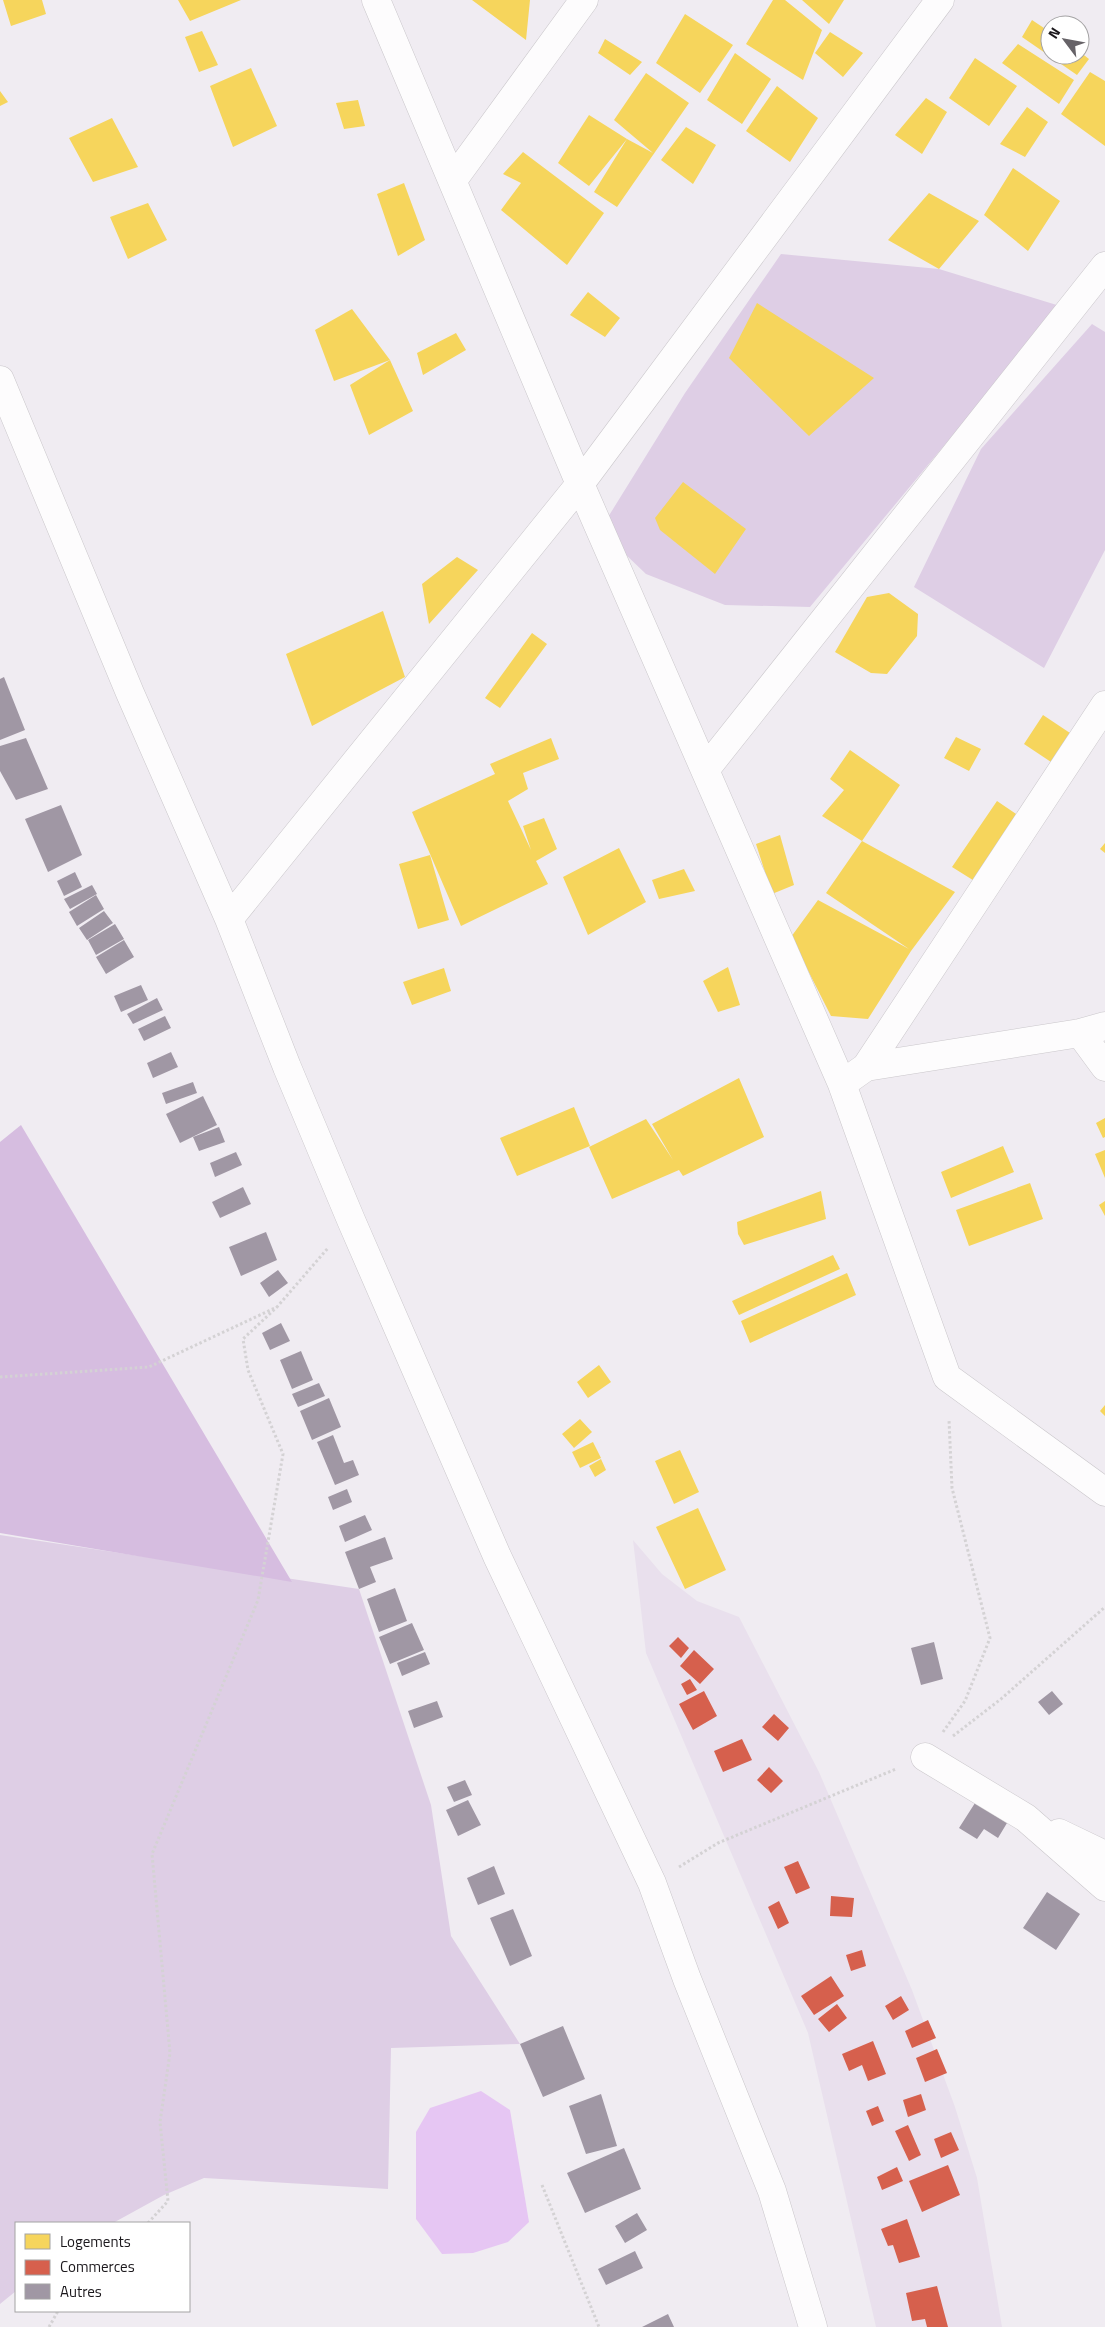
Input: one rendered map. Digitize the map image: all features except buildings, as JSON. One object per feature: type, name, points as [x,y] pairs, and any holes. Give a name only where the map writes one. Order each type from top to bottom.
[{"type":"street","points":[[376,0],[580,484],[842,1084],[947,1377],[1105,1492]]},
{"type":"street","points":[[453,180],[584,0]]},
{"type":"street","points":[[230,919],[580,484],[940,0]]},
{"type":"street","points":[[705,770],[1105,266]]},
{"type":"street","points":[[0,380],[130,693],[230,919],[287,1067],[351,1220],[497,1556],[652,1883],[687,1979],[772,2191],[813,2327]]},
{"type":"street","points":[[842,1084],[866,1067],[1105,705]]},
{"type":"street","points":[[866,1067],[1093,1029],[1105,1067]]},
{"type":"street","points":[[925,1757],[1026,1818],[1105,1855]]},
{"type":"street","points":[[1026,1818],[1105,1887]]},
{"type":"path","points":[[149,2222],[168,2201],[160,2122],[170,2053],[152,1854],[258,1600],[283,1454],[248,1370],[243,1340],[311,1270],[351,1220]]},
{"type":"path","points":[[0,1377],[149,1367],[277,1307]]},
{"type":"path","points":[[925,1757],[965,1701],[990,1638],[952,1488],[947,1377]]},
{"type":"path","points":[[652,1883],[718,1843],[925,1757],[1001,1699],[1105,1607]]},
{"type":"path","points":[[542,2185],[599,2327]]},
{"type":"path","points":[[48,2327],[57,2312]]},
{"type":"shaded area","points":[[781,254],[939,269],[1060,306],[810,607],[725,605],[646,574],[600,530],[685,393]]},
{"type":"shaded area","points":[[1092,324],[1105,332],[1105,550],[1044,668],[914,587],[981,449]]},
{"type":"shaded area","points":[[21,1125],[292,1582],[0,1533],[0,1142]]},
{"type":"shaded area","points":[[0,1535],[359,1589],[431,1805],[451,1936],[520,2044],[391,2048],[388,2189],[204,2178],[164,2195],[115,2222],[15,2222],[15,2292],[0,2304]]},
{"type":"shaded area","points":[[633,1540],[662,1574],[697,1601],[739,1617],[819,1772],[912,1990],[955,2107],[977,2178],[1002,2327],[876,2327],[808,2033],[646,1653]]},
{"type":"shaded area","points":[[481,2091],[510,2110],[529,2222],[508,2242],[473,2253],[442,2254],[416,2219],[416,2132],[430,2108]]}]
